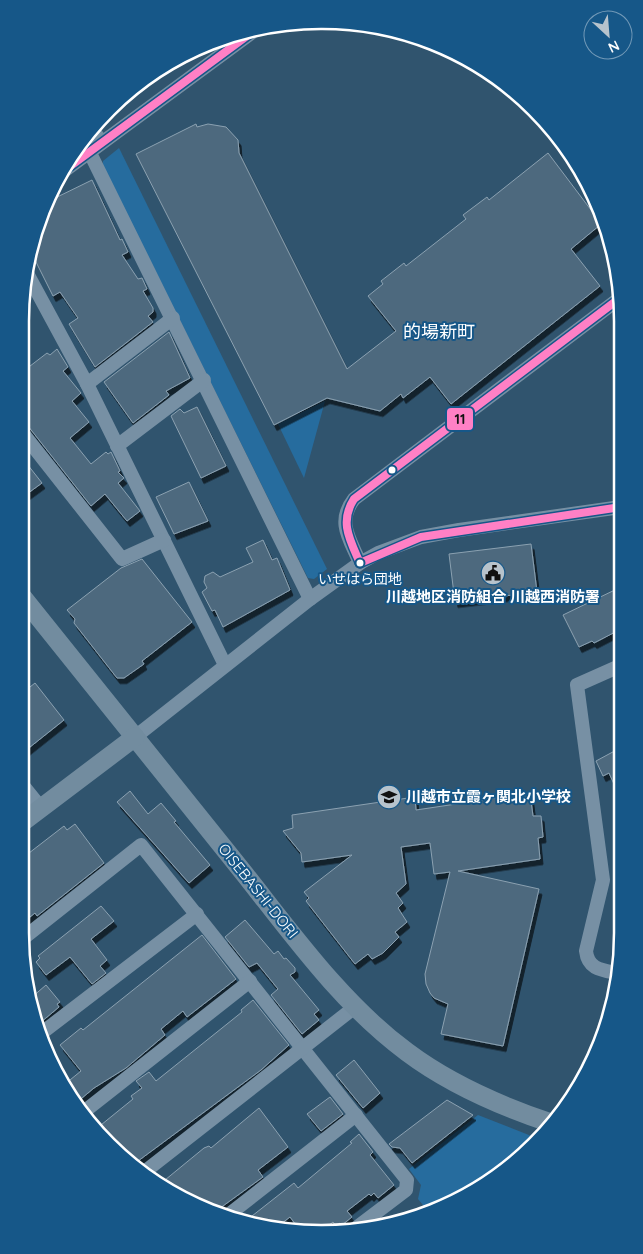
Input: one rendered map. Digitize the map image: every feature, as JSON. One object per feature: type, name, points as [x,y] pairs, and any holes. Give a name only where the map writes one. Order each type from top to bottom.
[{"type":"street","points":[[77,160],[89,151],[98,137],[238,41]]},
{"type":"street","points":[[89,151],[204,380],[310,599]]},
{"type":"street","points":[[31,281],[86,384],[225,665]]},
{"type":"street","points":[[360,563],[345,525],[346,510],[354,499],[614,303]]},
{"type":"street","points":[[86,384],[173,318]]},
{"type":"street","points":[[117,446],[204,380]]},
{"type":"street","points":[[29,442],[122,559],[164,540]]},
{"type":"street","points":[[29,817],[310,599],[360,563],[398,545],[422,537],[614,508]]},
{"type":"street","name":"OISEBASHI-DORI","points":[[29,605],[298,940],[356,1006],[408,1053],[460,1086],[547,1120]]},
{"type":"street","points":[[612,972],[592,966],[587,959],[586,951],[603,880],[577,685],[614,668]]},
{"type":"street","points":[[29,793],[41,808]]},
{"type":"street","points":[[29,934],[141,845],[407,1180],[406,1190],[362,1223]]},
{"type":"street","points":[[45,1030],[197,914]]},
{"type":"street","points":[[88,1109],[250,981]]},
{"type":"street","points":[[148,1169],[356,1006]]},
{"type":"street","points":[[233,1212],[356,1115]]},
{"type":"shaded area","points":[[119,148],[327,569],[314,579],[308,578],[103,166],[103,161]]},
{"type":"shaded area","points":[[325,401],[304,478],[278,424]]},
{"type":"shaded area","points":[[478,1115],[532,1136],[515,1153],[484,1176],[451,1195],[424,1207],[418,1199],[421,1185],[409,1169]]},
{"type":"building","points":[[196,124],[197,127],[208,124],[226,127],[238,140],[239,153],[347,369],[396,331],[368,296],[383,284],[381,281],[404,263],[406,266],[466,219],[463,215],[487,197],[489,200],[548,153],[594,214],[599,226],[571,249],[600,286],[451,404],[430,377],[403,398],[401,394],[380,411],[327,398],[274,425],[136,154]]},
{"type":"building","points":[[92,180],[120,240],[122,239],[128,252],[122,255],[138,279],[142,278],[147,289],[143,291],[153,308],[153,312],[148,316],[153,322],[95,367],[69,324],[78,318],[60,292],[53,296],[35,260],[44,227],[56,197]]},
{"type":"building","points":[[169,332],[190,378],[166,391],[169,395],[133,423],[104,382]]},
{"type":"building","points":[[57,349],[68,367],[63,371],[81,393],[72,401],[89,422],[70,438],[91,464],[106,452],[108,454],[111,452],[120,471],[118,472],[124,478],[118,483],[140,511],[127,521],[105,494],[91,506],[29,427],[29,367],[47,353],[50,355]]},
{"type":"building","points":[[197,407],[226,466],[201,478],[171,416],[180,409],[184,413]]},
{"type":"building","points":[[29,466],[42,483],[29,492]]},
{"type":"building","points":[[189,482],[208,521],[174,534],[156,497]]},
{"type":"building","points":[[263,540],[272,560],[277,558],[290,590],[223,627],[215,610],[212,611],[202,592],[207,588],[204,582],[205,576],[213,572],[220,577],[253,562],[246,548]]},
{"type":"building","name":"川越地区消防組合 川越西消防署","points":[[531,544],[537,592],[455,602],[449,554]]},
{"type":"building","points":[[142,559],[192,622],[142,661],[144,664],[124,678],[117,678],[74,623],[75,619],[67,610],[121,568]]},
{"type":"building","points":[[614,590],[614,633],[594,643],[592,641],[579,647],[563,615]]},
{"type":"building","points":[[35,683],[64,720],[29,748],[29,688]]},
{"type":"building","points":[[614,751],[614,784],[609,773],[603,776],[596,761]]},
{"type":"building","points":[[130,791],[148,814],[161,803],[176,821],[174,822],[210,865],[189,883],[117,802]]},
{"type":"building","points":[[530,793],[533,816],[541,816],[543,837],[538,838],[540,859],[458,871],[539,889],[503,1046],[441,1034],[448,1004],[434,998],[430,993],[426,984],[425,974],[450,872],[434,874],[430,843],[401,847],[406,884],[396,893],[403,903],[398,908],[407,922],[395,932],[399,937],[383,953],[372,959],[368,954],[355,964],[306,901],[309,898],[304,892],[352,855],[302,862],[301,853],[283,831],[293,828],[292,815],[415,797],[416,810]]},
{"type":"building","points":[[75,824],[104,863],[37,916],[35,913],[29,918],[29,853],[64,826],[67,830]]},
{"type":"building","points":[[101,906],[114,921],[91,939],[107,960],[100,966],[106,973],[92,984],[70,957],[46,975],[36,962],[40,958],[38,956]]},
{"type":"building","points":[[245,920],[274,954],[278,951],[295,968],[295,972],[290,975],[319,1010],[314,1014],[319,1020],[302,1034],[271,995],[278,989],[257,963],[249,967],[225,937]]},
{"type":"building","points":[[202,935],[236,979],[187,1017],[183,1011],[161,1029],[165,1035],[126,1068],[94,1088],[81,1099],[69,1081],[81,1071],[60,1045],[81,1028],[83,1030]]},
{"type":"building","points":[[46,985],[60,1002],[57,1004],[59,1007],[42,1021],[39,1008],[35,994]]},
{"type":"building","points":[[253,1000],[289,1045],[261,1070],[138,1161],[100,1125],[133,1099],[131,1096],[142,1088],[136,1081],[149,1072],[156,1081],[242,1012],[241,1010]]},
{"type":"building","points":[[354,1060],[380,1093],[363,1108],[336,1075]]},
{"type":"building","points":[[330,1097],[343,1114],[321,1131],[307,1114]]},
{"type":"building","points":[[447,1100],[473,1115],[412,1163],[400,1148],[392,1147],[389,1144]]},
{"type":"building","points":[[259,1108],[288,1147],[258,1170],[263,1177],[221,1208],[192,1195],[165,1180],[204,1148],[209,1146],[211,1148]]},
{"type":"building","points":[[359,1134],[373,1152],[370,1155],[394,1185],[378,1198],[374,1193],[371,1196],[369,1194],[347,1211],[352,1217],[342,1225],[340,1223],[335,1225],[333,1222],[329,1225],[302,1225],[295,1224],[290,1217],[282,1223],[252,1216],[294,1183],[298,1188],[352,1143],[350,1142]]},
{"type":"transit line","name":"11","points":[[76,162],[241,40]]},
{"type":"transit line","name":"11","points":[[360,563],[350,539],[347,523],[347,515],[354,499],[614,303]]},
{"type":"transit line","name":"11","points":[[360,563],[421,537],[614,508]]},
{"type":"place","name":"いせはら団地","points":[[360,563]]},
{"type":"place","name":"川越地区消防組合 川越西消防署","points":[[493,573]]},
{"type":"place","name":"川越市立霞ヶ関北小学校","points":[[389,797]]},
{"type":"district","name":"的場新町","points":[[439,332]]}]
